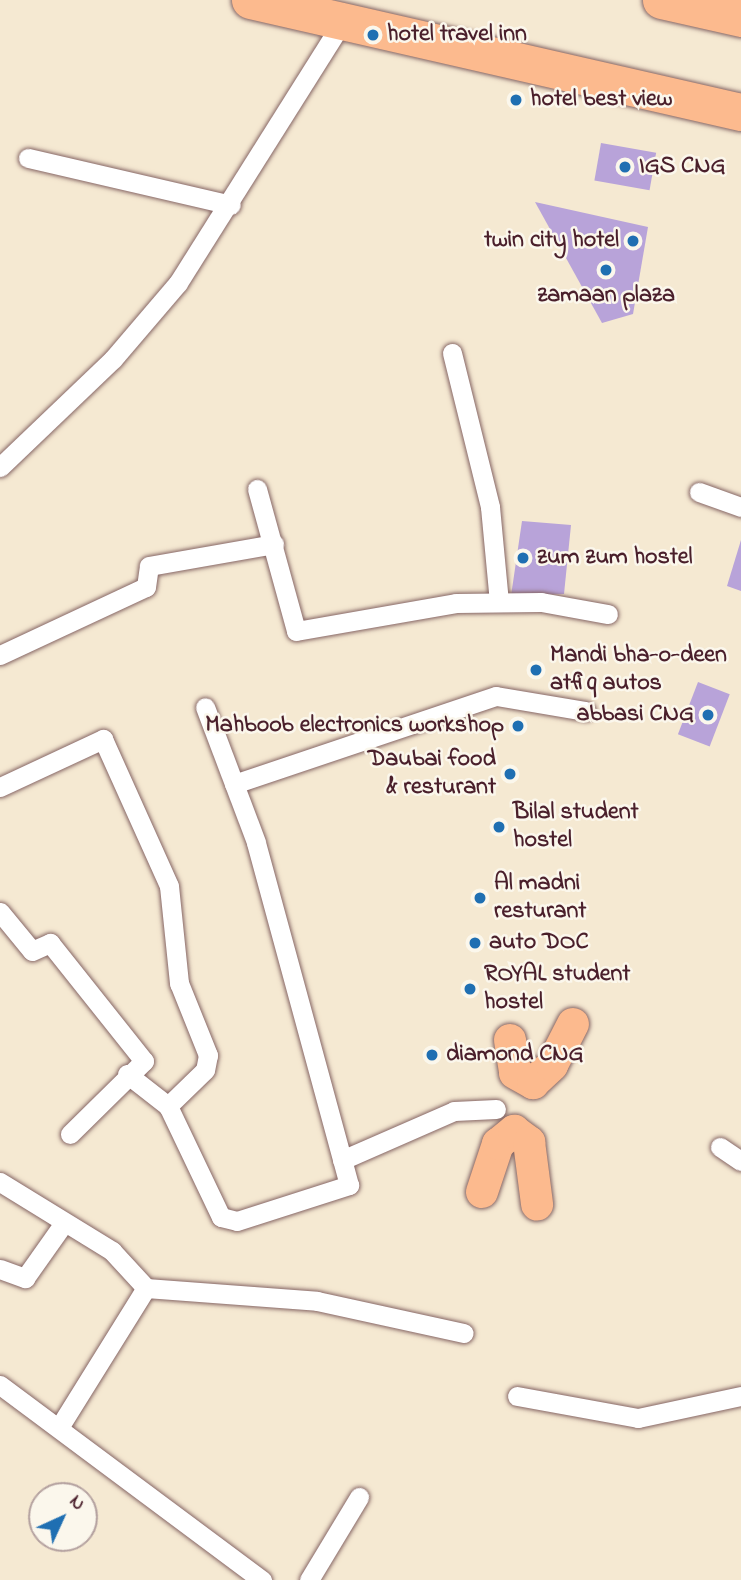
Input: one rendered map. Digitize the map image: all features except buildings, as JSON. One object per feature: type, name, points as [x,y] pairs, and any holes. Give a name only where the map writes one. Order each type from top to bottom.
[{"type":"highway","points":[[250,0],[741,112]]},
{"type":"highway","points":[[661,0],[741,18]]},
{"type":"main road","points":[[510,1040],[515,1073],[533,1083],[552,1065],[573,1024]]},
{"type":"main road","points":[[482,1192],[498,1144],[514,1131],[529,1142],[537,1204]]},
{"type":"street","points":[[0,467],[113,359],[178,283],[231,205],[344,21]]},
{"type":"street","points":[[27,158],[231,205]]},
{"type":"street","points":[[452,353],[490,508],[499,602]]},
{"type":"street","points":[[257,489],[296,631],[456,603],[499,602],[608,614]]},
{"type":"street","points":[[699,492],[741,506]]},
{"type":"street","points":[[0,655],[146,587],[149,566],[274,544]]},
{"type":"street","points":[[234,784],[495,696],[586,711]]},
{"type":"street","points":[[127,1074],[168,1106],[213,1206],[230,1222],[349,1185],[234,784],[205,707]]},
{"type":"street","points":[[0,787],[103,739],[169,886],[179,983],[208,1055],[205,1070],[168,1106]]},
{"type":"street","points":[[0,912],[32,951],[50,943],[144,1061],[127,1074],[69,1134]]},
{"type":"street","points":[[342,1160],[454,1111],[496,1109]]},
{"type":"street","points":[[720,1147],[741,1161]]},
{"type":"street","points":[[0,1182],[112,1251],[146,1288],[317,1301],[464,1333]]},
{"type":"street","points":[[0,1269],[25,1278],[64,1223]]},
{"type":"street","points":[[60,1426],[146,1288]]},
{"type":"street","points":[[0,1385],[60,1426],[262,1580]]},
{"type":"street","points":[[517,1396],[638,1418],[741,1396]]},
{"type":"street","points":[[309,1580],[359,1497]]},
{"type":"place","name":"hotel travel inn","points":[[373,35]]},
{"type":"place","name":"hotel best view","points":[[516,100]]},
{"type":"place","name":"IGS CNG","points":[[625,167]]},
{"type":"place","name":"twin city hotel","points":[[633,241]]},
{"type":"place","name":"zamaan plaza","points":[[606,270]]},
{"type":"place","name":"zum zum hostel","points":[[523,558]]},
{"type":"place","name":"Mandi bha-o-deen atfiq autos","points":[[536,670]]},
{"type":"place","name":"abbasi CNG","points":[[708,715]]},
{"type":"place","name":"Mahboob electronics workshop","points":[[518,726]]},
{"type":"place","name":"Daubai food & resturant","points":[[510,774]]},
{"type":"place","name":"Bilal student hostel","points":[[499,827]]},
{"type":"place","name":"Al madni resturant","points":[[480,898]]},
{"type":"place","name":"auto DOC","points":[[475,943]]},
{"type":"place","name":"ROYAL student hostel","points":[[470,989]]},
{"type":"place","name":"diamond CNG","points":[[432,1055]]}]
